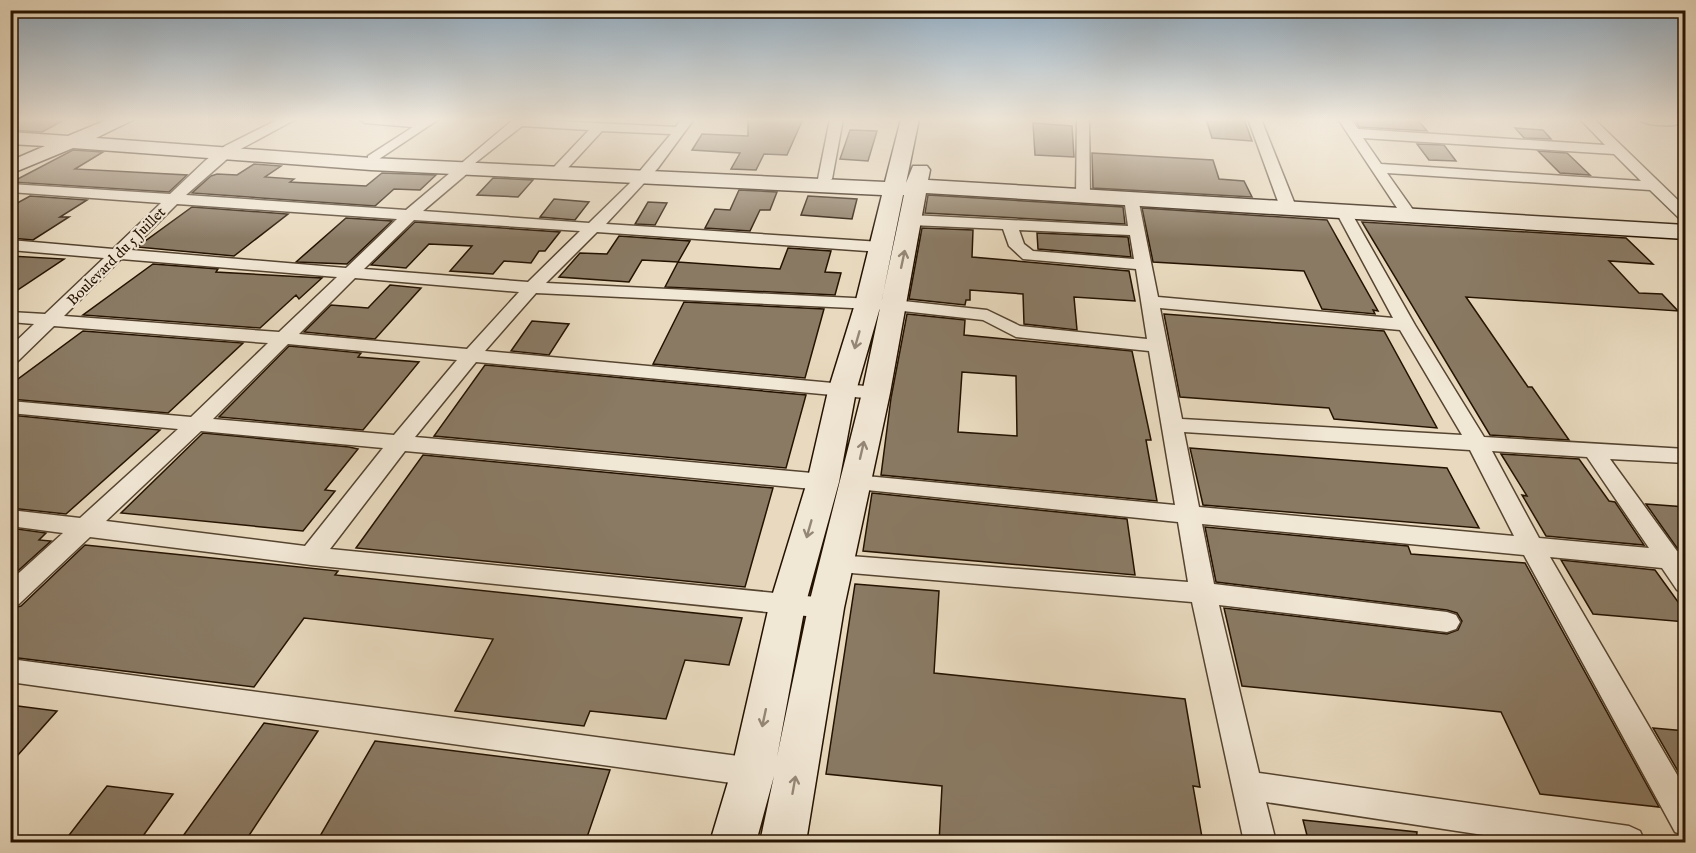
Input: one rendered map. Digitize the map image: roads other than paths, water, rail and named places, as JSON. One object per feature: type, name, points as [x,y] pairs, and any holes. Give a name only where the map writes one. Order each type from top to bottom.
[{"type":"street","points":[[10,168],[29,159]]},
{"type":"street","name":"Boulevard du 5 Juillet","points":[[10,358],[219,159]]},
{"type":"street","points":[[343,159],[910,191],[1083,195],[1686,232]]},
{"type":"street","points":[[369,159],[466,166],[561,167],[647,175],[825,179],[910,191],[1009,223],[1137,231]]},
{"type":"street","points":[[10,597],[196,423],[410,215],[475,159]]},
{"type":"street","points":[[561,167],[569,159]]},
{"type":"street","points":[[311,556],[471,356],[532,288],[647,175],[659,159]]},
{"type":"street","points":[[825,179],[829,159]]},
{"type":"street","points":[[733,843],[753,772],[787,606],[876,393],[882,247],[910,191],[910,159]]},
{"type":"street","points":[[783,843],[826,608],[837,564],[842,391],[881,304],[918,159]]},
{"type":"street","points":[[1083,159],[1083,195]]},
{"type":"street","points":[[1269,159],[1288,207]]},
{"type":"street","points":[[1371,159],[1408,214]]},
{"type":"street","points":[[1626,159],[1686,217]]},
{"type":"street","points":[[1377,168],[1653,186]]},
{"type":"street","points":[[10,188],[882,247]]},
{"type":"street","points":[[1131,198],[1203,593],[1260,843]]},
{"type":"street","points":[[1343,210],[1406,325],[1477,443],[1532,548],[1686,821]]},
{"type":"street","points":[[1009,223],[1017,246],[1029,256],[1143,265]]},
{"type":"street","points":[[10,245],[532,288],[881,304],[987,315],[1016,331],[1158,346]]},
{"type":"street","points":[[1150,302],[1406,325]]},
{"type":"street","points":[[10,317],[49,322],[281,338],[876,393]]},
{"type":"street","points":[[10,407],[1190,514],[1678,561]]},
{"type":"street","points":[[1173,425],[1686,456]]},
{"type":"street","points":[[1593,450],[1678,561],[1686,583]]},
{"type":"street","points":[[10,518],[311,556],[787,606],[826,608]]},
{"type":"street","points":[[837,564],[1203,593],[1448,622]]},
{"type":"street","points":[[10,670],[753,772]]},
{"type":"street","points":[[1246,785],[1629,843]]}]
